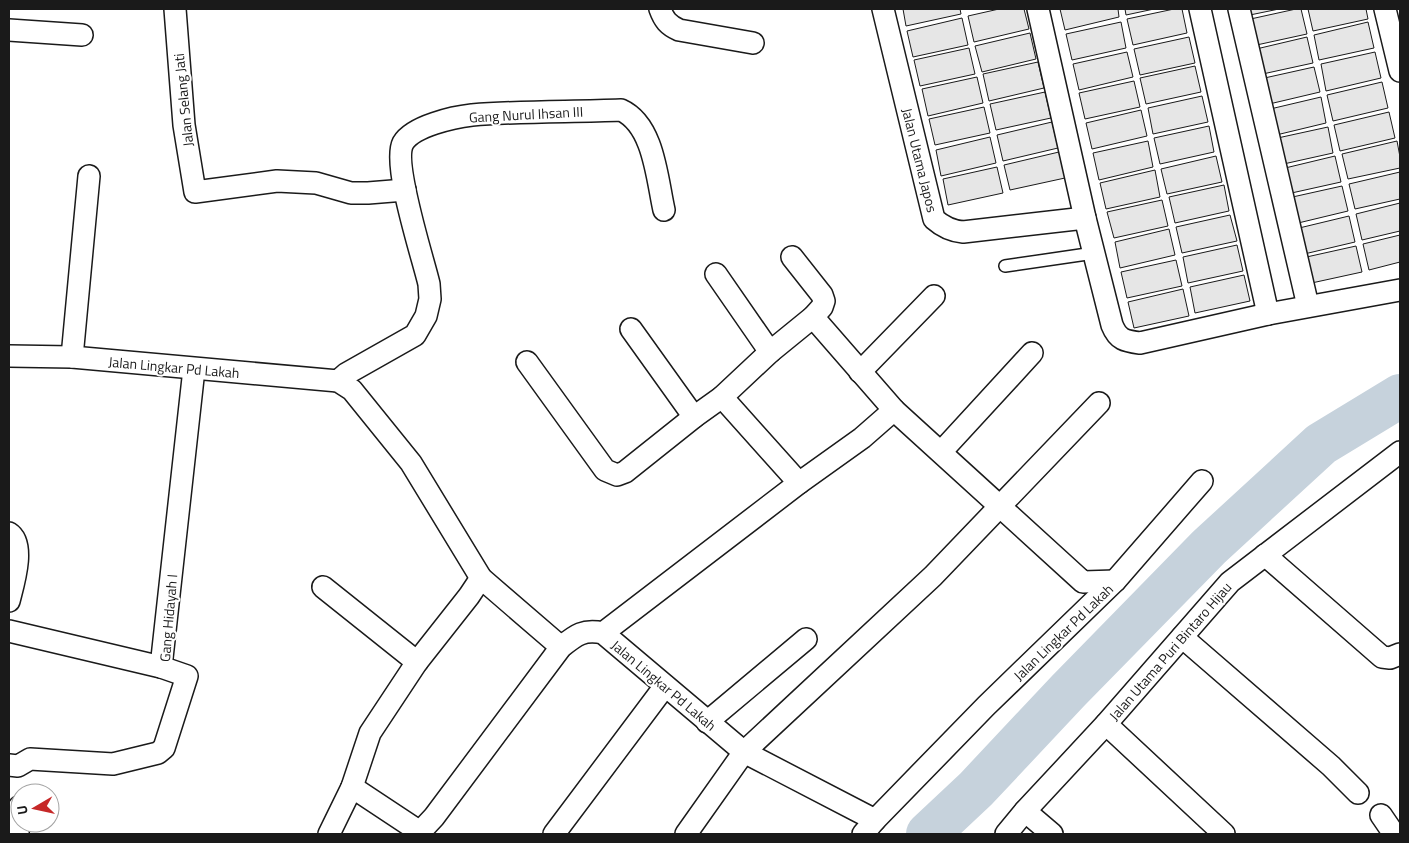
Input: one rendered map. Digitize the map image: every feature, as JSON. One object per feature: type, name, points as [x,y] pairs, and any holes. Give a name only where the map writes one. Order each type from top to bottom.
[{"type":"street","name":"Jalan Selang Jati","points":[[175,9],[184,125],[195,192],[277,180],[316,183],[351,193],[405,190]]},
{"type":"street","points":[[660,9],[670,26],[679,30],[753,43]]},
{"type":"street","name":"Jalan Utama Japos","points":[[883,9],[934,219],[943,227],[963,232],[1084,218]]},
{"type":"street","points":[[1038,9],[1084,218],[1116,335],[1126,341],[1140,343],[1268,314],[1400,290]]},
{"type":"street","points":[[1200,9],[1268,314]]},
{"type":"street","points":[[1239,9],[1308,306]]},
{"type":"street","points":[[1386,9],[1400,71]]},
{"type":"street","points":[[9,30],[82,35]]},
{"type":"street","name":"Gang Nurul Ihsan III","points":[[345,385],[346,374],[415,335],[426,316],[430,298],[429,284],[405,190],[401,166],[403,143],[413,132],[433,124],[470,115],[621,110],[630,114],[638,122],[650,145],[664,210]]},
{"type":"street","points":[[72,357],[89,176]]},
{"type":"street","points":[[527,362],[605,470],[617,475],[625,472],[722,397],[822,307],[824,300],[822,295],[792,256]]},
{"type":"street","points":[[716,274],[770,352]]},
{"type":"street","points":[[860,372],[934,296]]},
{"type":"street","points":[[812,317],[894,410],[1083,582],[1115,581]]},
{"type":"street","points":[[631,329],[694,417]]},
{"type":"street","points":[[941,452],[1032,353]]},
{"type":"street","name":"Jalan Lingkar Pd Lakah","points":[[9,356],[72,357],[345,385]]},
{"type":"street","name":"Gang Hidayah I","points":[[9,765],[18,766],[30,759],[113,764],[158,753],[164,748],[187,676],[161,668],[194,369]]},
{"type":"street","points":[[345,385],[411,464],[481,578],[561,647]]},
{"type":"street","points":[[722,397],[799,483]]},
{"type":"street","points":[[686,834],[744,752],[933,576],[1099,403]]},
{"type":"street","points":[[603,633],[799,483],[862,438],[894,410]]},
{"type":"street","name":"Jalan Utama Puri Bintaro Hijau","points":[[1006,834],[1106,724],[1230,582],[1400,454]]},
{"type":"street","name":"Jalan Lingkar Pd Lakah","points":[[422,833],[561,647],[578,633],[594,631],[603,633],[744,752],[869,827],[986,706],[1115,581],[1202,481]]},
{"type":"street","points":[[9,533],[12,535],[17,546],[18,554],[9,601]]},
{"type":"street","points":[[1265,555],[1382,658],[1390,658],[1400,654]]},
{"type":"street","points":[[329,834],[352,786],[370,733],[417,662],[481,578]]},
{"type":"street","points":[[323,587],[417,662]]},
{"type":"street","points":[[9,631],[161,668]]},
{"type":"street","points":[[1182,636],[1331,766],[1358,793]]},
{"type":"street","points":[[707,722],[806,640]]},
{"type":"street","points":[[554,834],[665,686]]},
{"type":"street","points":[[1106,724],[1224,834]]},
{"type":"street","points":[[352,786],[422,833]]},
{"type":"street","points":[[1025,811],[1052,834]]},
{"type":"street","points":[[1381,815],[1394,834]]},
{"type":"lane","points":[[1005,266],[1094,253]]},
{"type":"building","points":[[903,9],[960,9],[961,14],[906,26]]},
{"type":"building","points":[[999,9],[1024,9],[1029,29],[974,42],[968,16]]},
{"type":"building","points":[[1060,9],[1118,9],[1119,17],[1065,30]]},
{"type":"building","points":[[1125,9],[1154,9],[1126,15]]},
{"type":"building","points":[[1182,9],[1187,33],[1133,45],[1127,19]]},
{"type":"building","points":[[1243,9],[1279,9],[1245,16]]},
{"type":"building","points":[[1301,9],[1307,34],[1252,46],[1246,20]]},
{"type":"building","points":[[1308,9],[1366,9],[1368,19],[1313,31]]},
{"type":"building","points":[[962,18],[968,45],[913,57],[907,31]]},
{"type":"building","points":[[1121,22],[1126,48],[1072,60],[1066,34]]},
{"type":"building","points":[[1368,22],[1374,48],[1319,60],[1314,35]]},
{"type":"building","points":[[1030,33],[1036,59],[982,72],[975,46]]},
{"type":"building","points":[[1189,37],[1195,63],[1140,75],[1134,49]]},
{"type":"building","points":[[1307,37],[1313,63],[1258,75],[1252,50]]},
{"type":"building","points":[[969,48],[975,74],[920,86],[914,60]]},
{"type":"building","points":[[1127,52],[1133,77],[1079,90],[1073,64]]},
{"type":"building","points":[[1375,52],[1381,78],[1326,91],[1321,64]]},
{"type":"building","points":[[1038,62],[1044,88],[989,101],[983,74]]},
{"type":"building","points":[[1195,66],[1201,92],[1146,104],[1140,78]]},
{"type":"building","points":[[1314,67],[1320,92],[1265,105],[1260,79]]},
{"type":"building","points":[[977,77],[983,103],[928,116],[922,89]]},
{"type":"building","points":[[1134,81],[1140,107],[1085,119],[1079,93]]},
{"type":"building","points":[[1382,82],[1388,108],[1333,121],[1327,95]]},
{"type":"building","points":[[1045,92],[1051,118],[996,130],[990,104]]},
{"type":"building","points":[[1202,96],[1208,122],[1153,134],[1148,108]]},
{"type":"building","points":[[1321,97],[1326,123],[1272,136],[1266,110]]},
{"type":"building","points":[[984,107],[990,133],[935,145],[929,119]]},
{"type":"building","points":[[1141,110],[1147,136],[1092,149],[1086,123]]},
{"type":"building","points":[[1389,112],[1395,138],[1340,151],[1334,125]]},
{"type":"building","points":[[1052,122],[1058,148],[1003,161],[997,135]]},
{"type":"building","points":[[1209,126],[1214,152],[1160,164],[1154,138]]},
{"type":"building","points":[[1328,127],[1333,153],[1279,165],[1273,139]]},
{"type":"building","points":[[990,137],[996,163],[941,176],[936,150]]},
{"type":"building","points":[[1148,141],[1153,167],[1099,180],[1093,153]]},
{"type":"building","points":[[1397,141],[1400,168],[1348,179],[1342,154]]},
{"type":"building","points":[[1059,152],[1065,178],[1010,190],[1004,165]]},
{"type":"building","points":[[1216,156],[1222,182],[1167,194],[1161,169]]},
{"type":"building","points":[[1335,156],[1341,182],[1287,194],[1281,169]]},
{"type":"building","points":[[997,167],[1003,193],[948,205],[943,179]]},
{"type":"building","points":[[1155,170],[1160,197],[1106,209],[1100,183]]},
{"type":"building","points":[[1400,172],[1400,199],[1355,209],[1349,184]]},
{"type":"building","points":[[1224,185],[1229,211],[1175,223],[1169,197]]},
{"type":"building","points":[[1342,186],[1348,211],[1294,224],[1288,198]]},
{"type":"building","points":[[1162,200],[1168,226],[1114,238],[1107,212]]},
{"type":"building","points":[[1400,203],[1400,231],[1362,240],[1356,214]]},
{"type":"building","points":[[1230,215],[1237,241],[1182,253],[1176,227]]},
{"type":"building","points":[[1349,216],[1355,242],[1300,255],[1295,229]]},
{"type":"building","points":[[1169,229],[1175,255],[1120,268],[1115,242]]},
{"type":"building","points":[[1400,235],[1400,262],[1369,270],[1363,244]]},
{"type":"building","points":[[1237,245],[1243,271],[1188,283],[1183,257]]},
{"type":"building","points":[[1356,246],[1362,272],[1307,284],[1302,258]]},
{"type":"building","points":[[1176,260],[1182,286],[1127,298],[1121,272]]},
{"type":"building","points":[[1244,275],[1250,301],[1195,313],[1190,287]]},
{"type":"building","points":[[1183,289],[1189,316],[1134,328],[1128,302]]},
{"type":"waterway","points":[[928,834],[976,789],[1068,691],[1209,547],[1321,444],[1400,396]]}]
